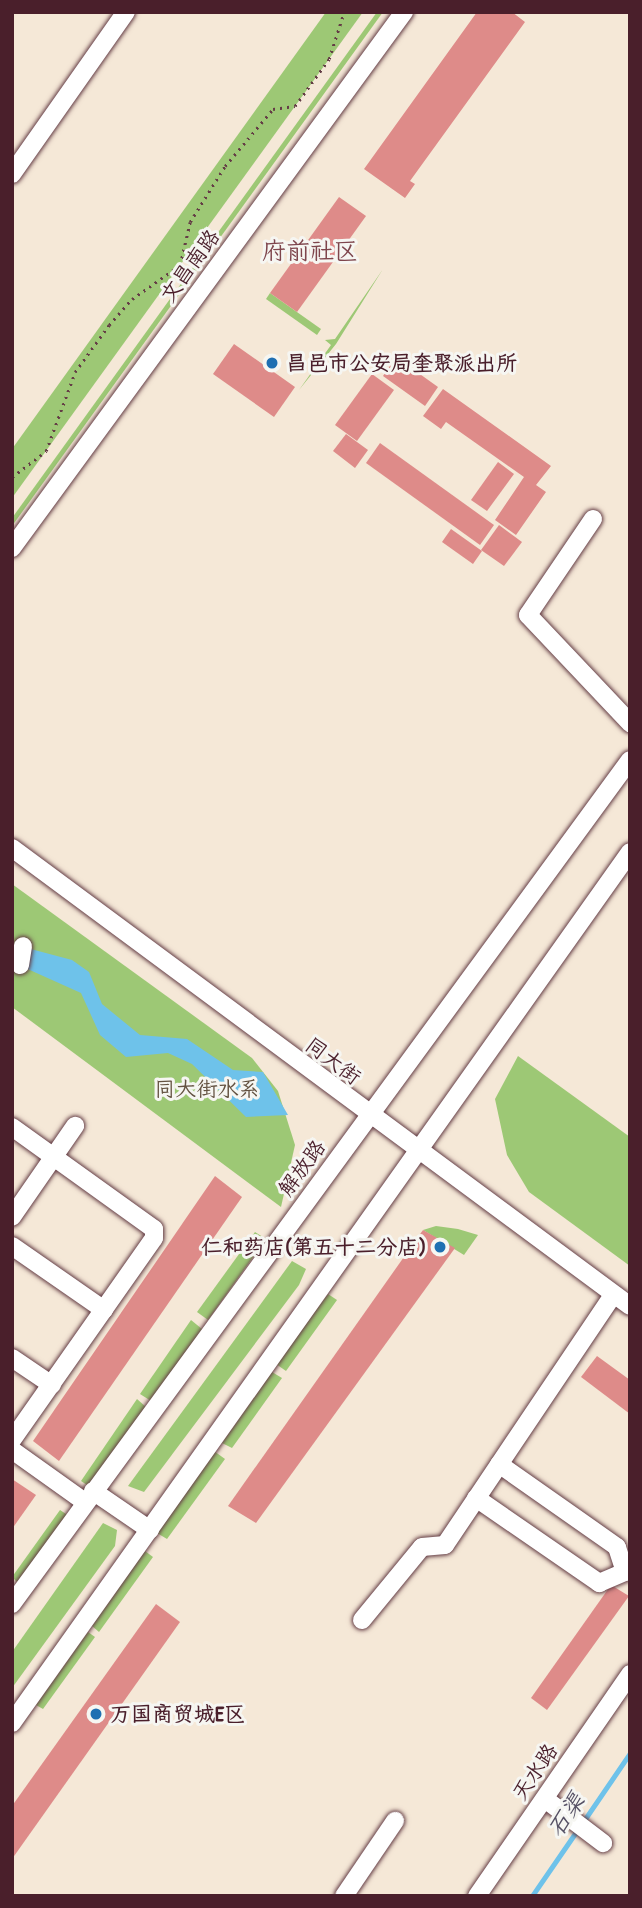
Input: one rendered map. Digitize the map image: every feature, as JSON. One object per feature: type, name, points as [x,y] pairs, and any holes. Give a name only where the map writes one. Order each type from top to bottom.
[{"type":"street","points":[[12,174],[126,12]]},
{"type":"street","name":"文昌南路","points":[[12,548],[404,12]]},
{"type":"street","points":[[593,519],[528,615],[630,723]]},
{"type":"street","name":"解放路","points":[[12,1604],[630,760]]},
{"type":"street","name":"同大街","points":[[12,848],[415,1151],[630,1306]]},
{"type":"street","points":[[12,1723],[150,1531],[415,1151],[630,852]]},
{"type":"street","points":[[20,965],[23,946]]},
{"type":"street","points":[[12,1217],[75,1126]]},
{"type":"street","points":[[12,1127],[153,1229],[155,1238],[12,1440]]},
{"type":"street","points":[[12,1246],[104,1310]]},
{"type":"street","points":[[362,1620],[422,1547],[445,1545],[613,1295]]},
{"type":"street","points":[[12,1358],[52,1385]]},
{"type":"street","points":[[12,1450],[150,1531]]},
{"type":"street","points":[[476,1498],[599,1583],[628,1574],[617,1547],[499,1464]]},
{"type":"street","name":"天水路","points":[[477,1896],[630,1674]]},
{"type":"street","points":[[545,1799],[603,1843]]},
{"type":"street","points":[[344,1896],[395,1821]]},
{"type":"path","points":[[12,477],[46,451],[75,372],[109,325],[132,299],[180,265],[190,222],[225,166],[273,109],[295,106],[329,60],[344,12]]},
{"type":"green space","points":[[326,12],[363,12],[12,498],[12,449]]},
{"type":"green space","points":[[377,12],[383,12],[12,526],[12,518]]},
{"type":"green space","points":[[383,269],[336,344],[299,390],[331,345],[325,340],[335,339]]},
{"type":"green space","points":[[270,293],[321,329],[317,335],[266,299]]},
{"type":"green space","name":"同大街水系","points":[[12,884],[252,1058],[278,1091],[295,1145],[281,1207],[12,1007]]},
{"type":"green space","points":[[518,1056],[630,1137],[630,1266],[529,1192],[507,1155],[495,1099]]},
{"type":"green space","points":[[436,1226],[478,1235],[464,1255],[423,1230]]},
{"type":"green space","points":[[255,1232],[266,1239],[208,1320],[197,1312]]},
{"type":"green space","points":[[292,1261],[306,1269],[299,1285],[144,1492],[128,1486]]},
{"type":"green space","points":[[328,1294],[337,1300],[286,1371],[276,1364]]},
{"type":"green space","points":[[191,1320],[202,1329],[151,1401],[140,1394]]},
{"type":"green space","points":[[272,1372],[282,1378],[232,1448],[222,1443]]},
{"type":"green space","points":[[137,1399],[146,1407],[90,1487],[81,1481]]},
{"type":"green space","points":[[214,1451],[225,1459],[167,1539],[157,1533]]},
{"type":"green space","points":[[60,1510],[69,1516],[20,1585],[12,1577]]},
{"type":"green space","points":[[103,1523],[117,1530],[115,1546],[12,1688],[12,1652]]},
{"type":"green space","points":[[145,1551],[153,1557],[99,1632],[92,1626]]},
{"type":"green space","points":[[88,1632],[95,1637],[43,1709],[36,1705]]},
{"type":"water","points":[[12,944],[72,960],[89,972],[102,1004],[140,1035],[187,1039],[233,1070],[263,1072],[288,1115],[246,1117],[192,1064],[168,1053],[126,1057],[100,1035],[81,993],[12,962]]},
{"type":"building","points":[[477,12],[512,12],[525,22],[410,181],[415,184],[405,198],[364,169]]},
{"type":"building","points":[[339,197],[366,216],[297,312],[270,293]]},
{"type":"building","points":[[234,344],[295,387],[274,417],[213,374]]},
{"type":"building","points":[[396,357],[438,387],[425,406],[383,376]]},
{"type":"building","points":[[372,374],[394,390],[357,441],[335,425]]},
{"type":"building","points":[[443,389],[551,466],[536,485],[546,492],[516,535],[495,520],[524,477],[446,422],[441,429],[423,416]]},
{"type":"building","points":[[346,434],[368,450],[355,468],[333,451]]},
{"type":"building","points":[[380,443],[494,525],[480,545],[366,463]]},
{"type":"building","points":[[498,462],[514,474],[487,511],[471,500]]},
{"type":"building","points":[[499,525],[522,542],[504,566],[481,550]]},
{"type":"building","points":[[451,529],[482,551],[473,564],[442,542]]},
{"type":"building","points":[[215,1176],[242,1197],[59,1461],[33,1441]]},
{"type":"building","points":[[423,1230],[455,1248],[256,1523],[228,1506]]},
{"type":"building","points":[[597,1356],[630,1380],[630,1414],[581,1377]]},
{"type":"building","points":[[12,1479],[36,1495],[12,1529]]},
{"type":"building","points":[[611,1585],[629,1596],[547,1710],[531,1698]]},
{"type":"building","name":"万国商贸城E区","points":[[156,1604],[180,1622],[12,1859],[12,1806]]},
{"type":"waterway","name":"石渠","points":[[583,1822],[630,1753]]},
{"type":"waterway","name":"石渠","points":[[532,1896],[578,1829]]},
{"type":"place","name":"昌邑市公安局奎聚派出所","points":[[272,363]]},
{"type":"place","name":"仁和药店(第五十二分店)","points":[[440,1247]]},
{"type":"place","name":"万国商贸城E区","points":[[96,1714]]},
{"type":"district","name":"府前社区","points":[[310,251]]}]
